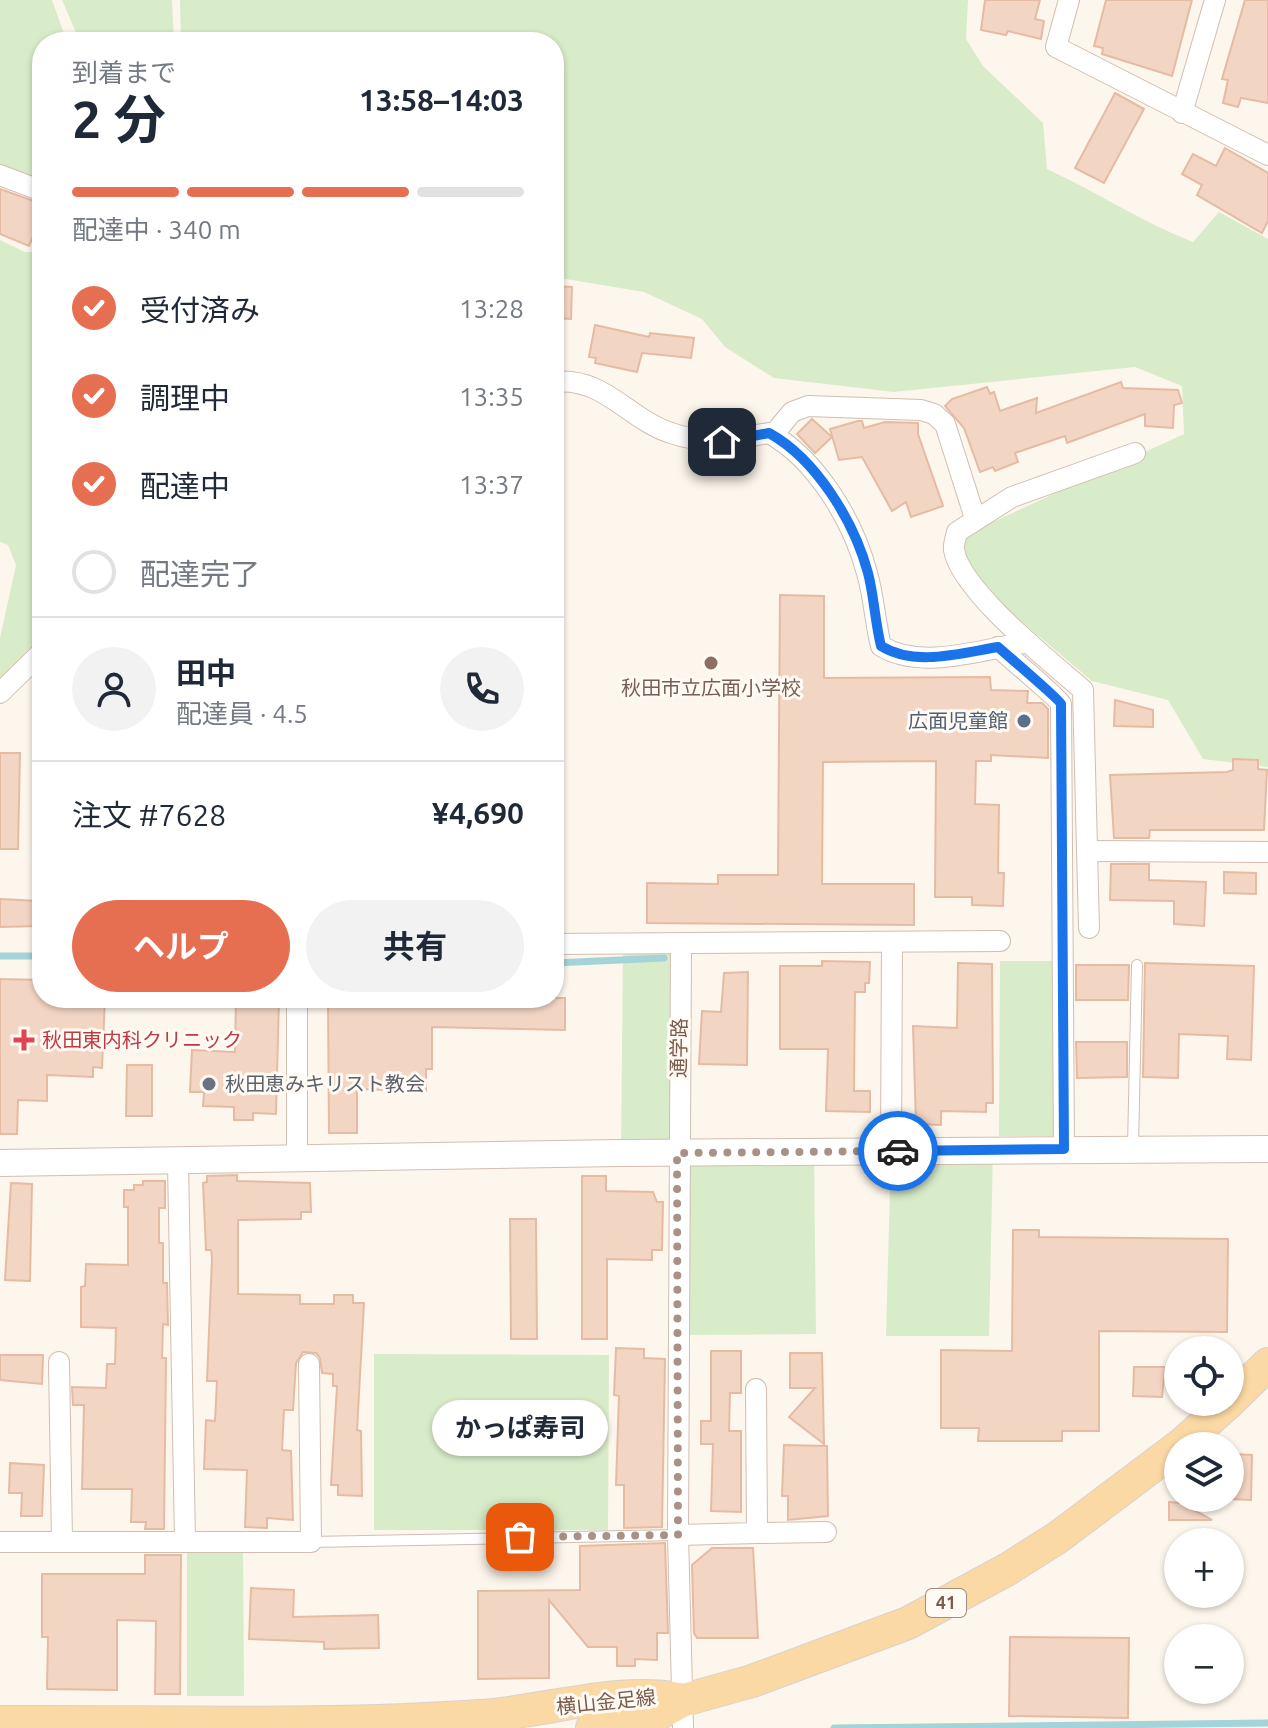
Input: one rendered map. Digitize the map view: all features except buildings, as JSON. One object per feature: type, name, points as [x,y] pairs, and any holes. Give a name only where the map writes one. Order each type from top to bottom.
[{"type":"main road","name":"横山金足線","points":[[1244,1388],[1268,1364]]},
{"type":"main road","name":"横山金足線","points":[[1196,1432],[1214,1416]]},
{"type":"main road","name":"横山金足線","points":[[592,1728],[656,1715],[684,1714],[752,1681],[908,1623],[1045,1546],[1164,1458]]},
{"type":"main road","name":"横山金足線","points":[[0,1722],[481,1716],[652,1693],[684,1714]]},
{"type":"street","points":[[1069,0],[1056,47],[1268,155]]},
{"type":"street","points":[[1182,113],[1215,0]]},
{"type":"street","points":[[0,175],[32,187]]},
{"type":"street","points":[[564,383],[589,385],[668,432],[722,442],[769,433],[788,444],[825,486],[853,536],[867,572],[881,646],[897,656],[939,656],[1028,642]]},
{"type":"street","points":[[773,435],[792,412],[808,406],[921,410],[934,414],[945,424],[975,518]]},
{"type":"street","points":[[1089,928],[1083,690],[1028,642],[966,578],[953,549],[957,532],[1012,497],[1135,453]]},
{"type":"street","points":[[998,647],[1031,679],[1058,697],[1061,704],[1064,1149]]},
{"type":"street","points":[[0,693],[32,662]]},
{"type":"street","points":[[1088,851],[1268,852]]},
{"type":"street","points":[[564,944],[1000,941]]},
{"type":"street","name":"通学路","points":[[681,944],[684,1714]]},
{"type":"street","points":[[891,1151],[892,944]]},
{"type":"street","points":[[297,1008],[297,1159]]},
{"type":"street","points":[[0,1163],[684,1153],[1268,1149]]},
{"type":"street","points":[[178,1162],[185,1540]]},
{"type":"street","points":[[59,1362],[62,1541]]},
{"type":"street","points":[[0,1542],[311,1542],[309,1364]]},
{"type":"street","points":[[756,1389],[757,1533]]},
{"type":"street","points":[[683,1535],[826,1532]]},
{"type":"lane","points":[[1133,1149],[1137,965]]},
{"type":"lane","points":[[311,1542],[683,1535]]},
{"type":"green space","points":[[0,0],[52,0],[63,32],[32,32],[32,180],[0,167]]},
{"type":"green space","points":[[62,0],[172,0],[174,32],[76,32]]},
{"type":"green space","points":[[180,0],[968,0],[966,39],[983,66],[1043,123],[1047,169],[1193,242],[1219,212],[1268,239],[1268,767],[1203,759],[1168,700],[1092,681],[1010,612],[972,570],[960,544],[971,532],[1184,434],[1182,386],[1135,367],[894,392],[774,378],[725,347],[702,319],[644,292],[564,279],[564,32],[181,32]]},
{"type":"green space","points":[[0,240],[25,252],[32,252],[32,653],[0,687],[0,638],[16,565],[8,545],[0,542]]},
{"type":"green space","points":[[623,944],[686,944],[677,1152],[814,1153],[816,1334],[684,1335],[677,1153],[621,1153]]},
{"type":"green space","points":[[1000,961],[1058,961],[1057,1136],[999,1136]]},
{"type":"green space","points":[[993,1150],[989,1336],[886,1336],[891,1151]]},
{"type":"green space","points":[[374,1354],[609,1355],[608,1530],[374,1530]]},
{"type":"green space","points":[[243,1550],[244,1696],[187,1696],[187,1551]]},
{"type":"waterway","points":[[0,956],[32,956]]},
{"type":"waterway","points":[[564,963],[664,958]]},
{"type":"waterway","points":[[834,1728],[1268,1723]]},
{"type":"way so far","points":[[520,1537],[678,1535],[677,1153],[898,1151]]},
{"type":"place","name":"秋田市立広面小学校","points":[[711,663]]},
{"type":"place","name":"広面児童館","points":[[1024,721]]},
{"type":"place","name":"秋田東内科クリニック","points":[[24,1040]]},
{"type":"place","name":"秋田恵みキリスト教会","points":[[209,1084]]},
{"type":"place","name":"かっぱ寿司","points":[[520,1537]]},
{"type":"route","points":[[722,442],[769,433],[788,444],[825,486],[853,536],[867,572],[881,646],[897,656],[939,656],[998,647],[1031,679],[1058,697],[1061,704],[1064,1149],[898,1151]]}]
